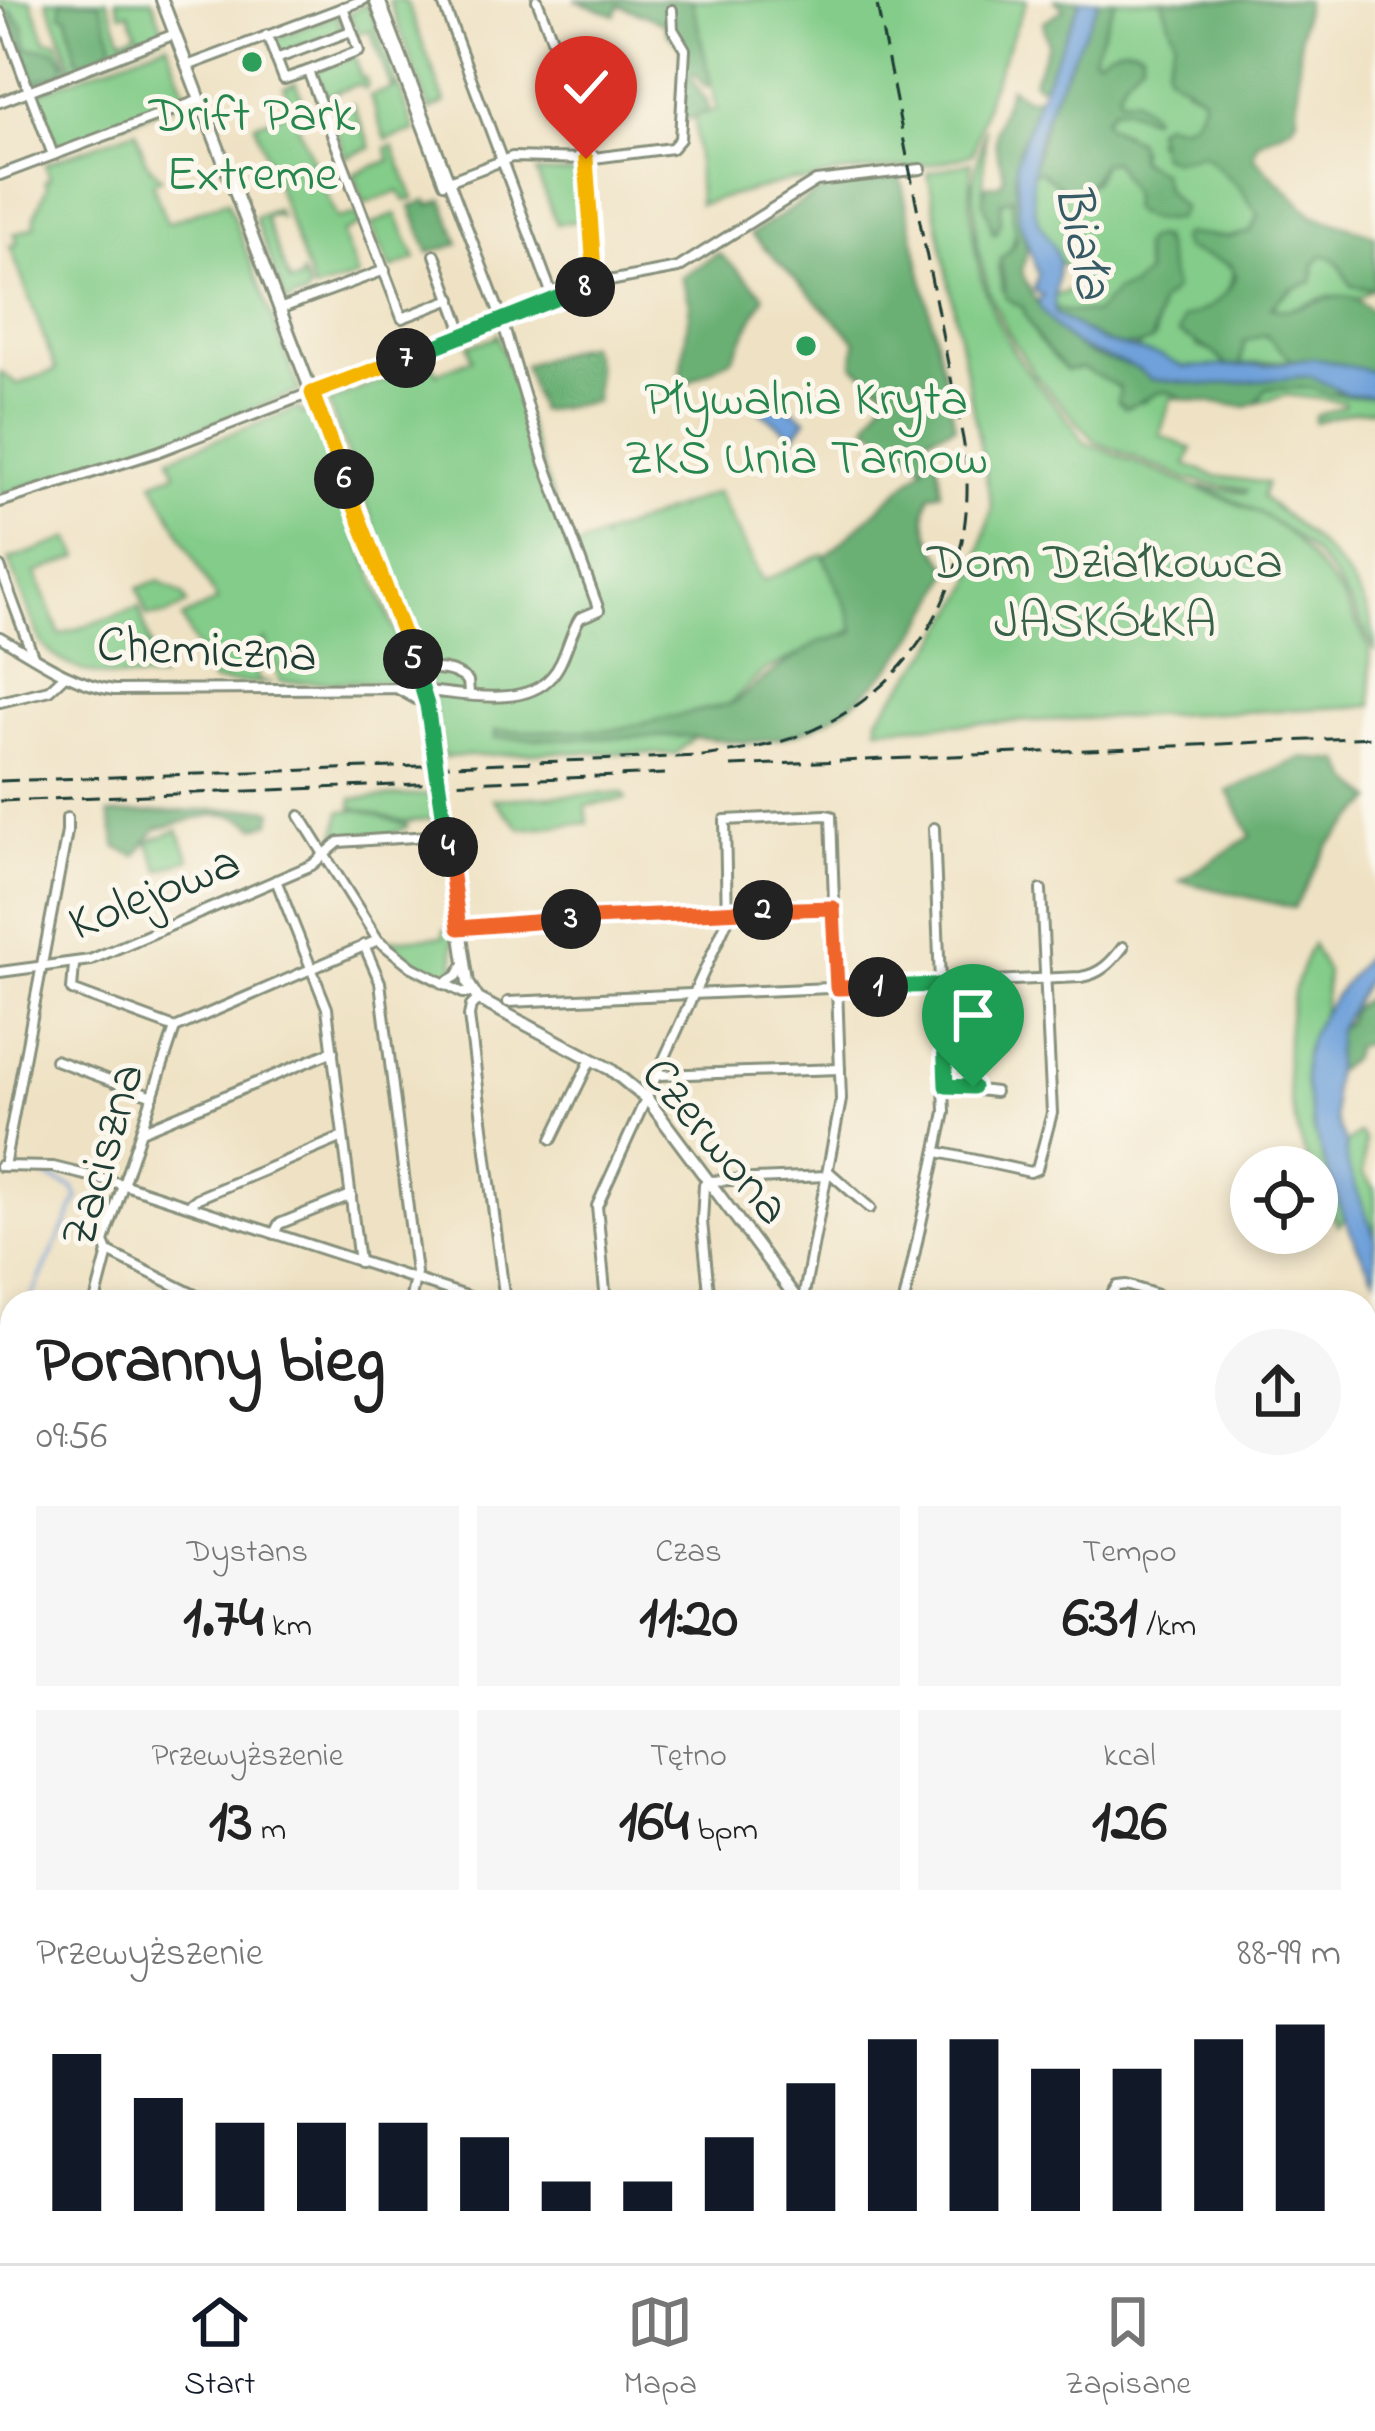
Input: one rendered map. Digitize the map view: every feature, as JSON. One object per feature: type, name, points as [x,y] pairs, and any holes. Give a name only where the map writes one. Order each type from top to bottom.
[{"type":"main road","points":[[162,0],[417,669],[427,705],[463,966],[476,996]]},
{"type":"main road","name":"Czerwona","points":[[476,996],[591,1059],[648,1100],[791,1290]]},
{"type":"street","points":[[187,66],[363,0]]},
{"type":"street","points":[[377,0],[500,320]]},
{"type":"street","points":[[442,0],[554,300]]},
{"type":"street","points":[[537,0],[584,121],[593,284]]},
{"type":"street","points":[[267,35],[284,80],[359,51],[343,7]]},
{"type":"street","points":[[447,182],[512,157],[586,159],[672,148],[680,139],[685,50],[673,29],[672,10]]},
{"type":"street","points":[[0,14],[53,155]]},
{"type":"street","points":[[276,59],[352,31]]},
{"type":"street","points":[[0,102],[175,34]]},
{"type":"street","points":[[308,71],[402,318],[452,299]]},
{"type":"street","points":[[0,176],[200,100]]},
{"type":"street","points":[[0,502],[158,452],[593,284],[687,264],[815,182],[921,169]]},
{"type":"street","points":[[435,255],[464,334]]},
{"type":"street","points":[[279,309],[385,270]]},
{"type":"street","name":"Chemiczna","points":[[0,637],[65,675],[114,690],[423,689],[519,694],[537,689],[561,662],[580,618],[599,610],[500,320]]},
{"type":"street","points":[[0,567],[33,656]]},
{"type":"street","points":[[427,705],[397,689],[417,669],[462,675],[469,693]]},
{"type":"street","points":[[0,702],[49,690],[65,675]]},
{"type":"street","name":"Czerwona","points":[[300,816],[378,940],[412,968],[476,996]]},
{"type":"street","points":[[604,1290],[597,1206],[697,994],[729,912],[725,820],[831,816],[841,1100],[805,1290]]},
{"type":"street","points":[[67,818],[5,1118],[2,1166],[53,1167],[122,1184],[449,1290]]},
{"type":"street","points":[[907,1290],[938,1152],[946,1086],[934,828]]},
{"type":"street","name":"Kolejowa","points":[[0,972],[74,965],[321,860],[339,842],[429,836]]},
{"type":"street","points":[[276,880],[327,1008],[359,1263]]},
{"type":"street","points":[[938,1152],[1030,1172],[1037,1169],[1052,1113],[1041,890]]},
{"type":"street","points":[[459,928],[520,921],[833,908]]},
{"type":"street","points":[[74,965],[72,990],[176,1028],[378,940]]},
{"type":"street","points":[[364,945],[380,982],[416,1279],[413,1290]]},
{"type":"street","points":[[508,1002],[1046,980],[1093,975],[1123,947]]},
{"type":"street","points":[[443,984],[463,966]]},
{"type":"street","points":[[476,996],[469,1013],[504,1290]]},
{"type":"street","name":"Zaciszna","points":[[98,1290],[108,1252],[104,1242],[176,1028]]},
{"type":"street","points":[[141,1131],[333,1051]]},
{"type":"street","points":[[551,1139],[591,1059]]},
{"type":"street","points":[[56,1060],[153,1096]]},
{"type":"street","points":[[659,1076],[840,1069]]},
{"type":"street","points":[[946,1086],[994,1092]]},
{"type":"street","points":[[189,1205],[343,1137]]},
{"type":"street","points":[[828,1174],[854,1198]]},
{"type":"street","points":[[709,1290],[701,1197],[710,1181],[828,1174],[869,1208]]},
{"type":"street","points":[[274,1234],[279,1224],[351,1195]]},
{"type":"street","points":[[108,1252],[185,1290]]},
{"type":"street","points":[[1113,1290],[1126,1285],[1142,1290]]},
{"type":"green space","points":[[0,0],[31,0],[46,41],[57,41],[71,72],[31,88]]},
{"type":"green space","points":[[47,0],[107,0],[122,39],[137,33],[129,12],[121,14],[116,0],[152,0],[165,35],[74,71]]},
{"type":"green space","points":[[61,0],[100,2],[113,42],[106,54],[82,63],[77,59],[67,16],[61,14]]},
{"type":"green space","points":[[389,0],[408,5],[445,102],[430,110]]},
{"type":"green space","points":[[575,0],[692,0],[711,85],[705,87],[694,73],[691,76],[708,113],[681,118],[682,47],[664,23],[619,5],[615,15]]},
{"type":"green space","points":[[692,0],[1027,0],[989,92],[973,153],[920,166],[793,180],[699,204],[695,115],[717,110]]},
{"type":"green space","points":[[1055,0],[1081,0],[1044,83],[1038,86],[1033,81],[1048,44],[1043,22],[1064,9]]},
{"type":"green space","points":[[1099,0],[1115,0],[1093,57],[1124,47],[1141,50],[1142,60],[1118,93],[1120,99],[1134,98],[1153,115],[1113,108],[1104,119],[1107,126],[1137,141],[1139,160],[1161,172],[1166,191],[1183,208],[1176,219],[1152,220],[1131,209],[1132,194],[1113,161],[1102,163],[1088,185],[1076,192],[1040,171],[1032,173],[1048,109]]},
{"type":"green space","points":[[1115,0],[1162,0],[1174,30],[1185,87],[1203,96],[1193,120],[1172,126],[1154,140],[1173,160],[1203,154],[1239,187],[1259,216],[1250,232],[1206,235],[1195,253],[1218,257],[1234,270],[1228,291],[1207,311],[1197,346],[1213,352],[1227,366],[1184,367],[1135,349],[1155,337],[1160,303],[1172,284],[1162,239],[1143,259],[1146,273],[1131,287],[1116,291],[1095,314],[1053,306],[1054,296],[1080,288],[1082,278],[1058,260],[1046,242],[1035,207],[1032,173],[1040,171],[1068,192],[1094,182],[1102,163],[1114,161],[1133,194],[1131,201],[1150,220],[1176,219],[1159,176],[1139,160],[1140,149],[1104,119],[1113,108],[1150,118],[1118,93],[1142,60],[1142,50],[1125,47],[1099,60],[1093,57]]},
{"type":"green space","points":[[1162,0],[1306,0],[1297,118],[1257,143],[1253,156],[1312,215],[1375,235],[1375,289],[1352,286],[1338,263],[1322,255],[1314,264],[1312,282],[1290,289],[1271,307],[1289,309],[1340,297],[1356,299],[1375,313],[1375,372],[1324,360],[1292,360],[1265,335],[1244,342],[1241,365],[1227,366],[1213,352],[1179,333],[1183,318],[1215,303],[1236,276],[1231,265],[1185,249],[1180,238],[1250,232],[1259,216],[1239,187],[1203,154],[1173,160],[1160,155],[1155,128],[1165,122],[1192,121],[1203,96],[1168,74],[1175,39]]},
{"type":"green space","points":[[367,3],[397,84],[391,86],[370,30],[358,34],[349,13]]},
{"type":"green space","points":[[9,8],[24,26],[27,48],[54,50],[64,62],[62,72],[34,81]]},
{"type":"green space","points":[[342,13],[338,22],[346,26],[344,30],[282,54],[276,51],[271,40]]},
{"type":"green space","points":[[167,43],[188,99],[57,148],[37,93]]},
{"type":"green space","points":[[355,56],[361,79],[365,77],[368,85],[365,89],[358,84],[325,97],[319,79],[314,79],[316,70]]},
{"type":"green space","points":[[296,82],[308,115],[319,113],[297,123],[337,219],[358,214],[362,224],[342,233],[358,277],[314,291],[255,124],[292,110],[284,87]]},
{"type":"green space","points":[[399,86],[415,131],[386,140],[370,96]]},
{"type":"green space","points":[[1010,87],[1026,99],[1038,97],[1018,152],[1015,176],[1027,249],[1022,272],[1040,307],[1067,339],[1096,357],[1137,369],[1149,379],[1211,385],[1310,376],[1342,392],[1266,389],[1257,403],[1246,407],[1160,392],[1125,408],[1118,402],[1120,388],[1082,368],[1066,370],[1035,334],[1023,308],[1006,298],[1000,259],[1016,238],[1013,197],[1001,202],[994,234],[983,200],[986,186],[1000,184],[1004,176],[996,131]]},
{"type":"green space","points":[[353,104],[371,148],[346,157],[330,113]]},
{"type":"green space","points":[[985,127],[983,192],[992,231],[997,232],[1001,202],[1010,196],[1015,225],[1011,249],[998,266],[1002,290],[1023,308],[1038,340],[1066,370],[1082,368],[1121,388],[1118,398],[1140,403],[1159,391],[1183,399],[1171,398],[1160,435],[1192,449],[1186,465],[1215,476],[1267,483],[1262,497],[1320,545],[1352,583],[1372,627],[1375,652],[1343,592],[1308,548],[1262,514],[1200,486],[1247,490],[1187,479],[1096,442],[1034,374],[989,292],[977,246],[973,182]]},
{"type":"green space","points":[[136,130],[145,160],[161,179],[152,183],[167,223],[227,201],[300,391],[154,446],[0,495],[0,372],[18,384],[56,370],[10,246],[18,243],[14,234],[35,226],[45,181],[50,178],[45,164]]},
{"type":"green space","points":[[393,146],[414,199],[405,201],[399,191],[364,204],[354,174],[390,160],[386,148]]},
{"type":"green space","name":"Dom Działkowca JASKÓŁKA","points":[[971,162],[971,217],[980,270],[997,320],[1025,368],[1084,442],[1260,513],[1292,536],[1341,594],[1363,635],[1369,648],[1372,706],[878,728],[878,717],[931,651],[971,586],[992,508],[928,173]]},
{"type":"green space","points":[[536,172],[577,173],[580,220],[557,224]]},
{"type":"green space","points":[[900,176],[955,426],[921,439],[934,456],[941,485],[941,492],[930,495],[927,525],[951,570],[919,630],[848,707],[786,737],[752,742],[679,736],[495,738],[495,731],[613,730],[734,703],[819,642],[854,633],[824,558],[925,466],[867,425],[888,391],[853,365],[856,341],[751,234],[823,189]]},
{"type":"green space","points":[[427,200],[429,205],[443,200],[459,244],[429,253],[411,207]]},
{"type":"green space","points":[[276,209],[280,217],[265,218],[290,283],[302,274],[309,289],[306,297],[287,304],[255,218]]},
{"type":"green space","points":[[396,214],[416,259],[391,269],[371,225]]},
{"type":"green space","points":[[1157,236],[1164,245],[1174,290],[1160,303],[1152,341],[1114,344],[1055,314],[1053,306],[1095,313],[1116,291],[1131,287],[1146,273],[1145,241]]},
{"type":"green space","points":[[719,253],[763,299],[733,358],[683,385],[690,303],[681,277]]},
{"type":"green space","points":[[1322,255],[1338,263],[1352,286],[1373,289],[1357,299],[1328,296],[1288,310],[1273,310],[1276,300],[1314,275],[1314,264]]},
{"type":"green space","points":[[497,334],[570,549],[572,542],[580,549],[717,492],[763,581],[824,554],[857,628],[765,670],[676,754],[443,757],[425,662],[328,402],[431,361],[437,373],[472,359],[468,345]]},
{"type":"green space","points":[[1259,335],[1271,338],[1292,360],[1241,365],[1244,342]]},
{"type":"green space","points":[[588,344],[596,366],[595,402],[539,411],[524,365]]},
{"type":"green space","points":[[1310,388],[1375,396],[1375,410],[1315,422],[1315,416],[1344,406],[1344,402],[1287,395],[1257,403],[1266,389]]},
{"type":"green space","points":[[299,408],[302,414],[311,412],[407,664],[395,682],[280,682],[265,640],[248,650],[259,681],[273,683],[213,682],[182,618],[217,601],[153,482],[176,473],[170,457]]},
{"type":"green space","points":[[70,538],[79,557],[36,573],[60,635],[139,607],[160,679],[80,670],[41,643],[9,560]]},
{"type":"green space","points":[[159,581],[183,595],[187,604],[166,615],[147,616],[138,588]]},
{"type":"green space","points":[[1301,758],[1341,761],[1352,781],[1374,800],[1328,846],[1294,908],[1180,881],[1251,836],[1228,791]]},
{"type":"green space","points":[[623,793],[626,799],[586,806],[588,823],[521,829],[493,799]]},
{"type":"green space","points":[[432,794],[435,818],[405,822],[352,807],[352,799]]},
{"type":"green space","points":[[362,810],[407,827],[389,835],[336,837],[341,811]]},
{"type":"green space","points":[[273,811],[270,823],[255,827],[244,819],[220,815],[156,829],[136,856],[117,848],[109,814]]},
{"type":"green space","points":[[178,830],[190,859],[160,870],[148,842]]},
{"type":"green space","points":[[452,929],[455,967],[445,977],[424,969],[387,940],[444,936],[444,930]]},
{"type":"green space","points":[[1312,944],[1327,973],[1323,1011],[1309,1044],[1312,1126],[1319,1146],[1302,1146],[1288,1083],[1288,1027],[1300,971]]},
{"type":"green space","points":[[1375,992],[1375,1025],[1366,1044],[1355,1046],[1352,1058],[1335,1072],[1338,1029],[1352,1009]]},
{"type":"green space","points":[[1359,1133],[1365,1140],[1363,1175],[1375,1189],[1375,1237],[1347,1165],[1346,1144]]},
{"type":"green space","points":[[1338,1196],[1346,1218],[1338,1225]]},
{"type":"water","points":[[1081,0],[1099,0],[1041,128],[1032,182],[1037,216],[1058,259],[1055,314],[1103,342],[1161,356],[1183,367],[1269,365],[1314,358],[1375,372],[1375,396],[1347,394],[1310,376],[1211,385],[1149,379],[1131,366],[1078,346],[1044,313],[1038,300],[1043,296],[1034,290],[1038,274],[1019,219],[1016,162]]},
{"type":"water","points":[[767,392],[806,419],[794,436],[754,407]]},
{"type":"water","points":[[1375,943],[1375,966],[1338,1029],[1333,1090],[1347,1165],[1375,1237],[1375,1278],[1338,1198],[1338,1146],[1319,1146],[1304,1071],[1311,1035]]},
{"type":"waterway","points":[[35,1290],[78,1198],[73,1188],[45,1176]]},
{"type":"railway","points":[[0,781],[703,756],[803,734],[845,713],[882,686],[912,653],[936,615],[964,531],[967,485],[963,439],[876,0]]},
{"type":"railway","points":[[731,766],[1375,737]]},
{"type":"railway","points":[[0,801],[665,774]]},
{"type":"place","name":"Drift Park Extreme","points":[[252,62]]},
{"type":"place","name":"Pływalnia Kryta ZKS Unia Tarnow","points":[[806,346]]},
{"type":"route","points":[[586,159],[593,284],[312,393],[427,705],[459,928],[520,921],[833,908],[837,988],[942,985],[946,1086],[973,1087]]},
{"type":"water label","name":"Biała","points":[[1086,240]]}]
